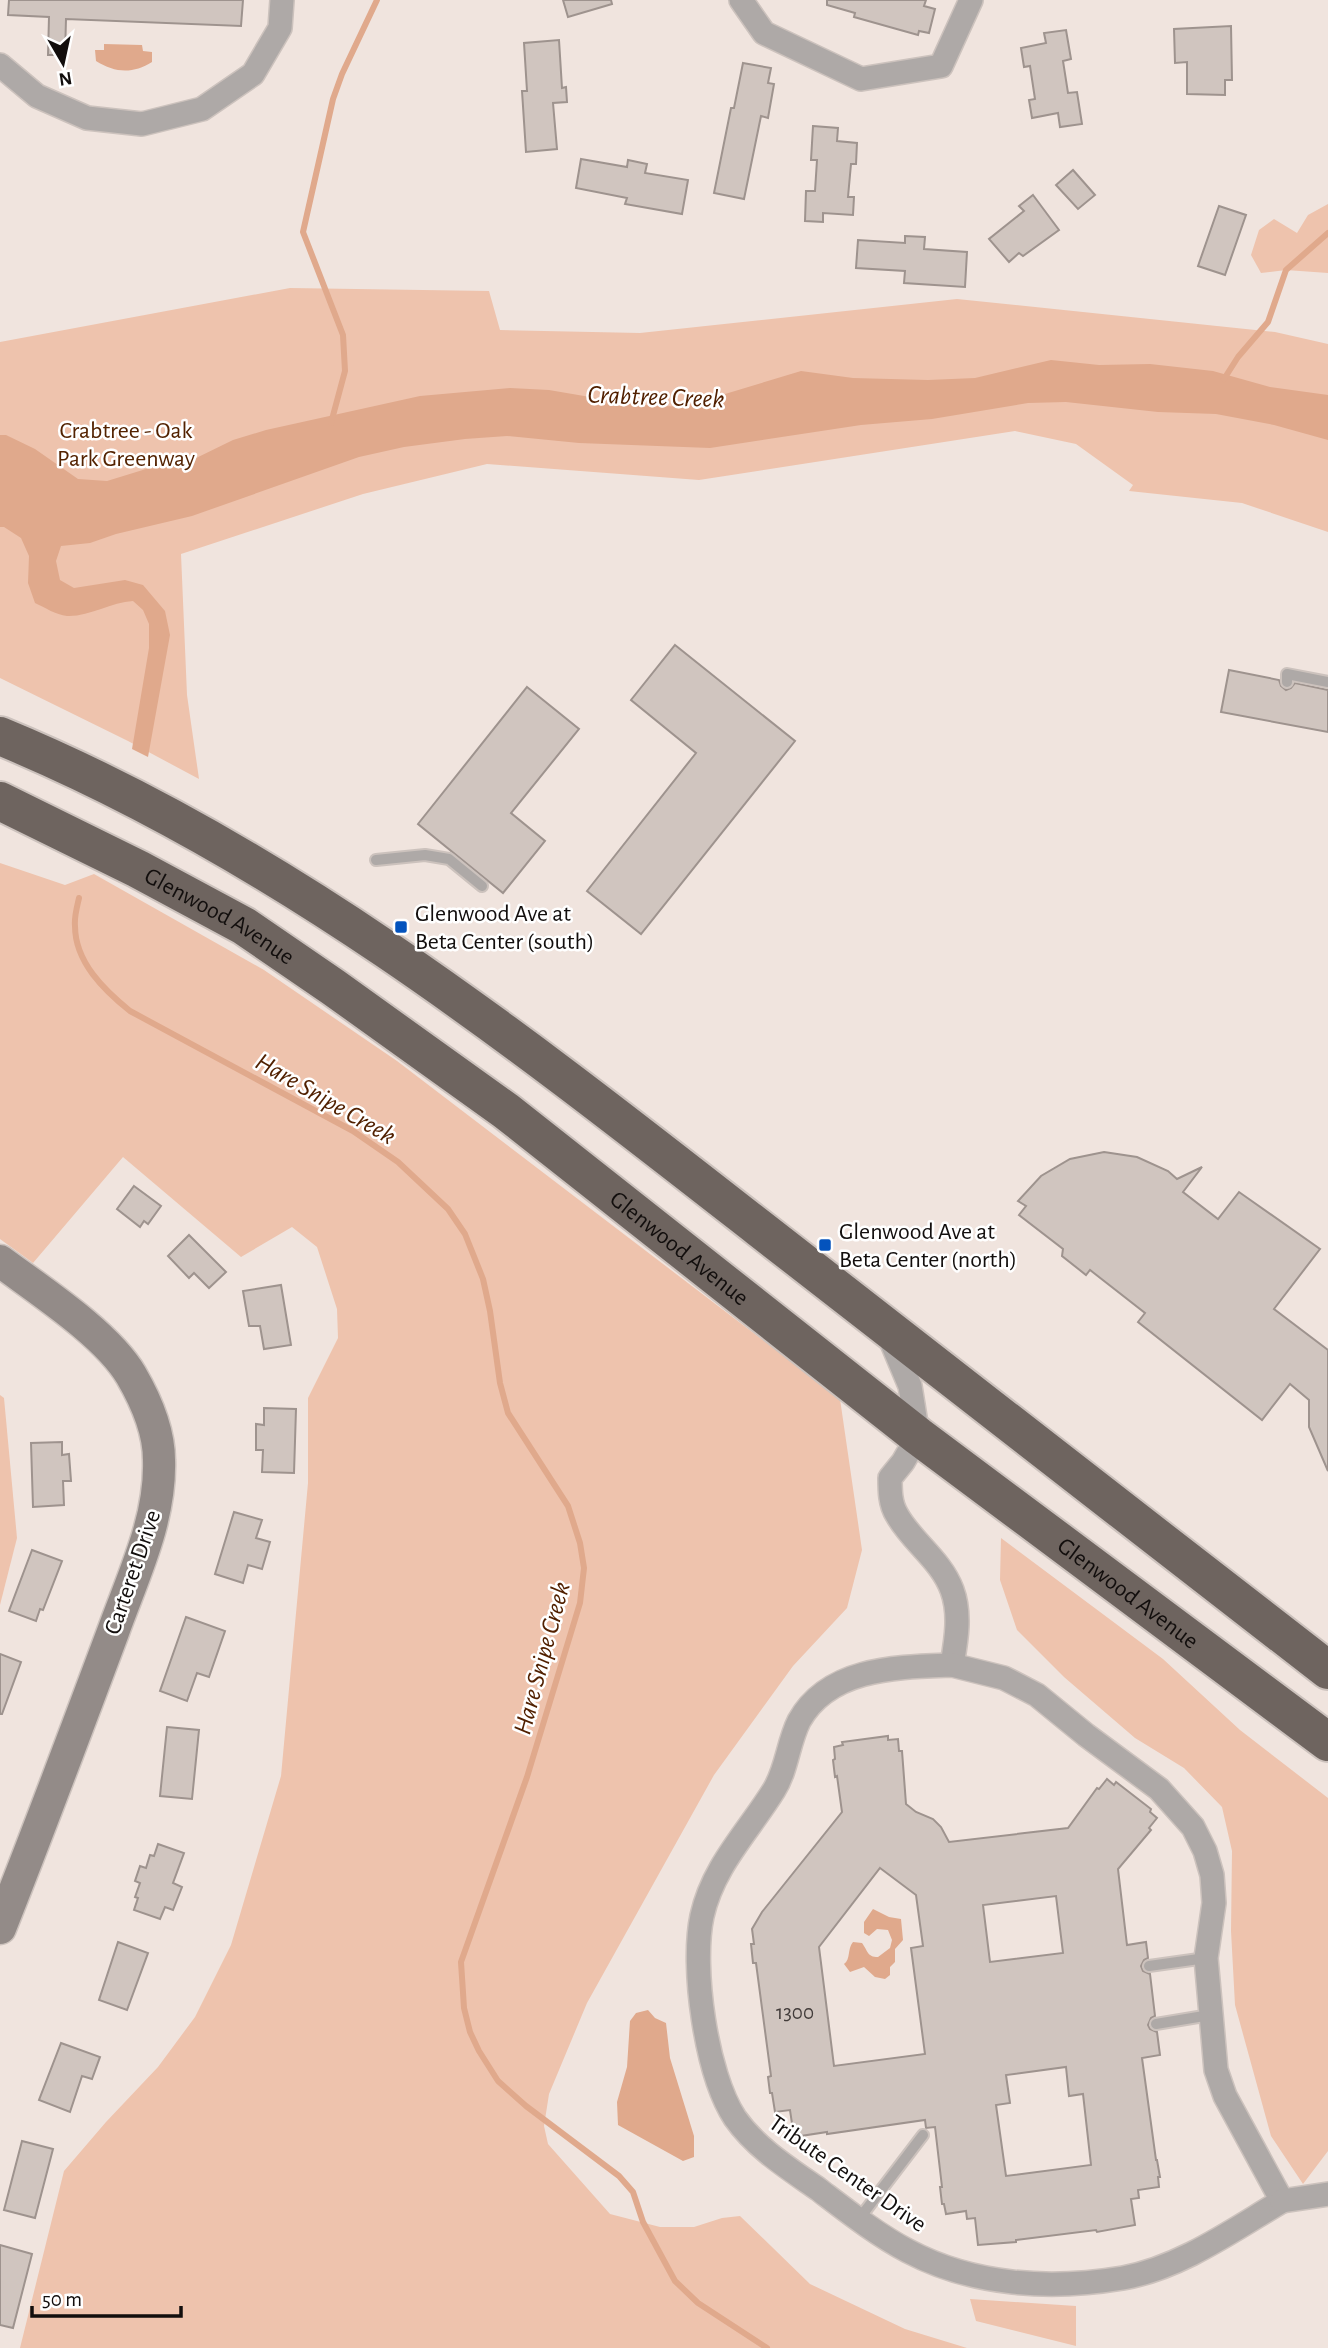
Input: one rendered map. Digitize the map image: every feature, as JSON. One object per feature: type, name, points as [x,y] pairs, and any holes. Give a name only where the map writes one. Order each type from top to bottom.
[{"type":"highway","points":[[0,736],[75,768],[237,854],[347,922],[574,1083],[1328,1670]]},
{"type":"highway","name":"Glenwood Avenue","points":[[0,801],[138,869],[244,926],[333,987],[506,1111],[918,1436],[1328,1742]]},
{"type":"street","points":[[0,65],[37,96],[87,118],[142,124],[202,109],[253,74],[280,28],[282,0]]},
{"type":"street","points":[[741,0],[764,33],[861,79],[941,66],[971,0]]},
{"type":"street","name":"Carteret Drive","points":[[0,1261],[49,1297],[115,1352],[131,1374],[142,1398],[158,1443],[159,1459],[154,1516],[142,1553],[66,1760],[0,1928]]},
{"type":"street","points":[[884,1325],[910,1386],[918,1436],[890,1478],[891,1499],[897,1515],[932,1558],[953,1590],[957,1631],[952,1665]]},
{"type":"street","name":"Tribute Center Drive","points":[[1282,2202],[1226,2096],[1216,2070],[1206,1958],[1214,1903],[1212,1875],[1205,1851],[1193,1827],[1178,1808],[1159,1789],[1037,1695],[1004,1678],[952,1665],[906,1667],[871,1672],[844,1680],[810,1705],[798,1723],[779,1781],[725,1858],[712,1883],[702,1915],[699,1953],[703,2014],[720,2086],[733,2115],[749,2136],[772,2157],[909,2252],[970,2275],[999,2281],[1061,2285],[1127,2277],[1160,2267],[1206,2245],[1282,2202],[1328,2194]]},
{"type":"lane","points":[[1287,681],[1287,674],[1328,682]]},
{"type":"lane","points":[[376,860],[425,855],[449,859],[482,886]]},
{"type":"lane","points":[[1149,1966],[1206,1958]]},
{"type":"lane","points":[[1156,2024],[1210,2015]]},
{"type":"lane","points":[[859,2219],[923,2135]]},
{"type":"green space","points":[[1328,204],[1328,273],[1286,270],[1261,273],[1251,255],[1259,230],[1274,219],[1297,233],[1308,215]]},
{"type":"green space","name":"Crabtree - Oak Park Greenway","points":[[290,288],[489,291],[500,330],[640,333],[957,299],[1275,332],[1328,344],[1328,532],[1242,503],[1129,491],[1133,485],[1076,444],[1015,431],[699,480],[487,464],[363,494],[181,554],[187,695],[199,779],[0,678],[0,342]]},
{"type":"green space","points":[[0,863],[65,885],[94,874],[264,970],[397,1061],[840,1399],[862,1550],[847,1608],[793,1666],[714,1775],[587,2003],[549,2094],[544,2126],[548,2144],[610,2214],[660,2227],[694,2227],[722,2218],[740,2216],[810,2284],[905,2329],[967,2348],[20,2348],[64,2171],[158,2067],[195,2017],[231,1945],[281,1776],[308,1483],[308,1398],[338,1338],[337,1309],[317,1247],[292,1227],[241,1257],[123,1157],[33,1263],[0,1239]]},
{"type":"green space","points":[[0,1395],[4,1398],[17,1538],[0,1605]]},
{"type":"green space","points":[[1001,1538],[1163,1659],[1240,1730],[1328,1798],[1328,2151],[1303,2184],[1271,2136],[1235,2005],[1231,1931],[1232,1851],[1222,1807],[1184,1768],[1135,1738],[1064,1677],[1017,1630],[1000,1580]]},
{"type":"green space","points":[[970,2299],[1076,2306],[1076,2346],[976,2321]]},
{"type":"shaded area","points":[[104,44],[142,45],[143,51],[152,52],[152,62],[131,70],[110,68],[96,61],[95,50],[104,50]]},
{"type":"shaded area","points":[[1051,360],[1099,365],[1150,364],[1213,371],[1270,387],[1328,395],[1328,440],[1274,425],[1216,414],[1158,412],[1066,402],[1028,403],[932,419],[861,425],[710,448],[579,443],[507,436],[404,447],[359,457],[192,516],[90,543],[61,546],[56,561],[60,580],[74,588],[125,580],[143,585],[165,611],[170,635],[148,757],[132,749],[149,648],[149,624],[143,610],[133,601],[67,616],[54,613],[35,603],[28,583],[29,556],[21,538],[0,527],[0,435],[6,435],[35,449],[78,479],[107,481],[146,469],[188,462],[233,440],[266,430],[420,396],[510,388],[549,390],[631,404],[682,407],[801,371],[853,378],[975,378]]},
{"type":"shaded area","points":[[873,1909],[889,1917],[901,1919],[903,1940],[895,1949],[895,1962],[890,1967],[890,1975],[885,1979],[875,1977],[864,1967],[850,1972],[844,1964],[853,1942],[862,1943],[874,1957],[890,1948],[892,1940],[888,1930],[877,1929],[869,1936],[864,1933],[864,1922]]},
{"type":"shaded area","points":[[648,2010],[655,2018],[666,2023],[670,2058],[694,2136],[694,2157],[683,2161],[618,2125],[617,2102],[627,2067],[630,2021],[636,2013]]},
{"type":"building","points":[[9,0],[243,0],[241,26],[66,19],[65,55],[48,55],[49,17],[8,15]]},
{"type":"building","points":[[563,0],[611,0],[612,4],[568,17]]},
{"type":"building","points":[[827,0],[926,0],[924,6],[935,9],[929,33],[919,31],[918,35],[854,17],[855,13],[827,5]]},
{"type":"building","points":[[1231,26],[1232,80],[1225,80],[1225,95],[1187,94],[1187,62],[1175,63],[1174,29]]},
{"type":"building","points":[[1066,30],[1071,59],[1063,61],[1068,93],[1077,92],[1082,124],[1060,127],[1058,113],[1032,118],[1029,100],[1035,99],[1030,66],[1024,67],[1021,48],[1046,43],[1044,33]]},
{"type":"building","points":[[559,40],[562,88],[566,87],[567,102],[553,103],[557,149],[526,152],[522,91],[527,91],[524,43]]},
{"type":"building","points":[[743,63],[771,68],[768,83],[774,84],[768,118],[761,116],[744,199],[714,193]]},
{"type":"building","points":[[813,126],[838,128],[837,141],[857,143],[856,164],[851,164],[848,197],[854,197],[853,215],[823,213],[823,222],[805,221],[806,191],[815,191],[817,160],[811,160]]},
{"type":"building","points":[[581,159],[627,167],[628,160],[647,164],[645,173],[688,180],[682,214],[625,204],[627,198],[576,188]]},
{"type":"building","points":[[1073,170],[1095,195],[1078,209],[1056,185]]},
{"type":"building","points":[[1033,195],[1059,230],[1023,256],[1019,253],[1009,262],[989,239],[1024,211],[1019,206]]},
{"type":"building","points":[[1219,206],[1246,215],[1225,275],[1198,266]]},
{"type":"building","points":[[905,236],[925,237],[924,249],[967,252],[965,287],[904,283],[905,271],[856,268],[858,240],[905,243]]},
{"type":"building","points":[[675,645],[795,741],[641,934],[587,891],[696,753],[631,700]]},
{"type":"building","points":[[1229,670],[1279,680],[1286,690],[1295,683],[1328,690],[1328,732],[1221,712]]},
{"type":"building","points":[[527,687],[579,729],[511,813],[545,841],[503,893],[418,824]]},
{"type":"building","points":[[1104,1152],[1137,1157],[1168,1171],[1177,1179],[1202,1167],[1183,1192],[1218,1219],[1239,1192],[1320,1249],[1274,1309],[1328,1350],[1328,1471],[1309,1427],[1309,1400],[1290,1384],[1262,1420],[1138,1322],[1145,1313],[1090,1270],[1086,1275],[1062,1256],[1063,1249],[1019,1215],[1026,1206],[1018,1201],[1041,1176],[1070,1159]]},
{"type":"building","points":[[134,1186],[161,1206],[148,1224],[144,1221],[140,1227],[117,1209]]},
{"type":"building","points":[[189,1235],[226,1272],[209,1288],[194,1273],[189,1278],[168,1256]]},
{"type":"building","points":[[281,1285],[291,1345],[264,1349],[260,1326],[249,1326],[243,1291]]},
{"type":"building","points":[[264,1408],[296,1409],[294,1473],[262,1472],[263,1450],[256,1450],[256,1424],[264,1425]]},
{"type":"building","points":[[62,1442],[62,1455],[69,1454],[71,1481],[63,1481],[64,1505],[33,1507],[31,1443]]},
{"type":"building","points":[[234,1512],[262,1520],[256,1538],[270,1542],[262,1569],[248,1565],[243,1583],[215,1574]]},
{"type":"building","points":[[32,1550],[62,1561],[36,1621],[9,1611]]},
{"type":"building","points":[[186,1617],[225,1631],[209,1677],[197,1673],[187,1701],[160,1691]]},
{"type":"building","points":[[0,1654],[21,1662],[2,1714],[0,1714]]},
{"type":"building","points":[[167,1727],[199,1730],[192,1799],[160,1796]]},
{"type":"building","points":[[888,1736],[888,1740],[898,1739],[899,1751],[902,1751],[906,1804],[916,1812],[933,1819],[949,1842],[1068,1828],[1097,1788],[1107,1779],[1114,1785],[1116,1782],[1151,1809],[1150,1812],[1157,1818],[1149,1828],[1151,1830],[1118,1869],[1127,1945],[1146,1942],[1148,1958],[1141,1966],[1143,1971],[1150,1974],[1155,2016],[1148,2025],[1157,2032],[1160,2055],[1142,2058],[1160,2177],[1159,2187],[1138,2190],[1139,2198],[1131,2199],[1135,2225],[1097,2232],[978,2245],[975,2218],[967,2219],[966,2211],[946,2214],[942,2204],[935,2127],[926,2128],[925,2120],[794,2137],[790,2110],[775,2112],[770,2093],[768,2077],[771,2076],[756,1963],[753,1963],[752,1929],[762,1912],[842,1812],[833,1760],[834,1747],[843,1745],[842,1742]],"holes":[[[880,1868],[916,1895],[923,1946],[911,1948],[925,2054],[834,2066],[819,1947]],[[1056,1896],[1063,1953],[990,1962],[983,1905]],[[1066,2067],[1069,2096],[1083,2094],[1091,2165],[1006,2176],[996,2105],[1010,2103],[1006,2075]]]},
{"type":"building","points":[[158,1844],[184,1853],[173,1883],[182,1887],[173,1910],[165,1907],[160,1919],[134,1910],[140,1883],[135,1881],[140,1866],[146,1868],[150,1855],[154,1856]]},
{"type":"building","points":[[118,1942],[148,1953],[127,2010],[99,2000]]},
{"type":"building","points":[[61,2043],[100,2057],[92,2079],[82,2076],[70,2112],[39,2100]]},
{"type":"building","points":[[22,2141],[53,2149],[35,2218],[4,2210]]},
{"type":"building","points":[[0,2245],[32,2254],[13,2328],[0,2325]]},
{"type":"waterway","points":[[331,423],[345,371],[343,335],[303,232],[333,99],[377,0]]},
{"type":"waterway","points":[[1224,379],[1238,357],[1268,322],[1286,270],[1328,233]]},
{"type":"waterway","name":"Hare Snipe Creek","points":[[79,898],[75,923],[80,952],[93,974],[120,1003],[130,1011],[353,1131],[398,1162],[448,1209],[465,1234],[483,1279],[500,1383],[508,1413],[568,1506],[580,1543],[584,1568],[580,1603],[527,1777],[461,1962],[464,2008],[470,2032],[498,2081],[526,2106],[619,2176],[633,2192],[643,2222],[675,2281],[698,2303],[767,2348]]},
{"type":"place","name":"Glenwood Ave at Beta Center (south)","points":[[401,927]]},
{"type":"place","name":"Glenwood Ave at Beta Center (north)","points":[[825,1245]]},
{"type":"water label","name":"Crabtree Creek","points":[[656,396]]}]
